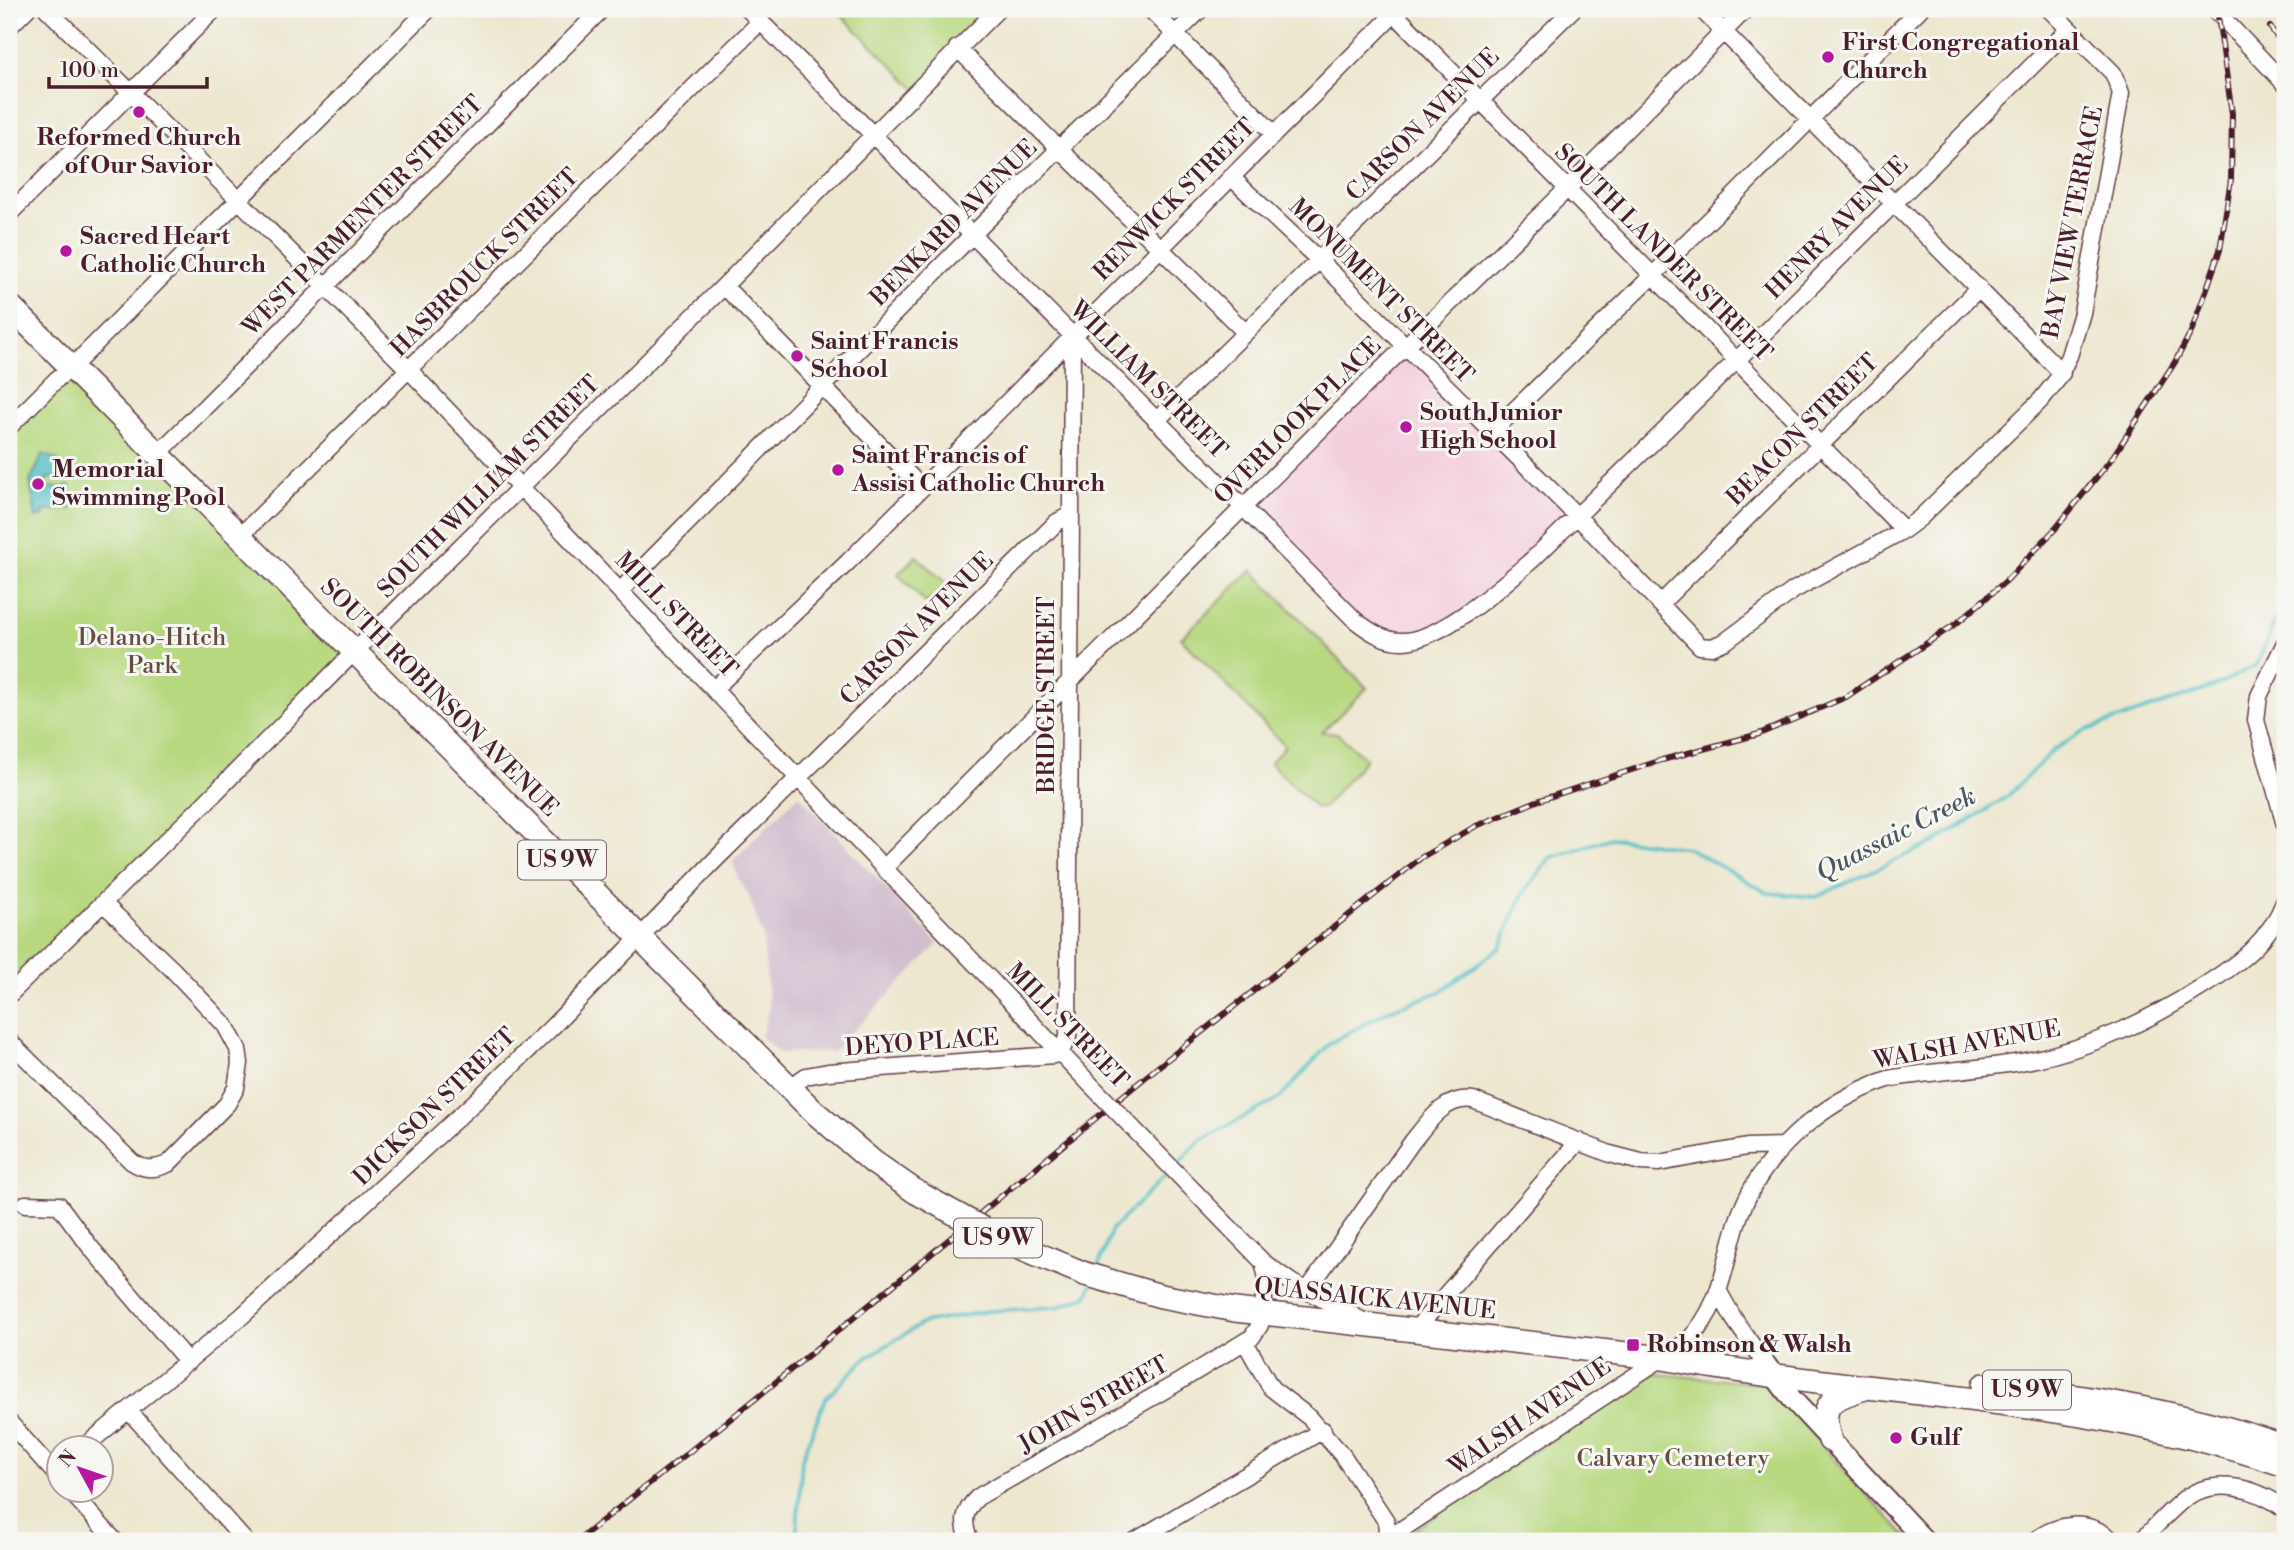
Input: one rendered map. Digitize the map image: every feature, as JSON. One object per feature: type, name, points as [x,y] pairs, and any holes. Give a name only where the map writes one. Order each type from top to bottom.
[{"type":"highway","name":"SOUTH ROBINSON AVENUE","points":[[9,305],[356,650],[640,938],[853,1146],[916,1192],[1003,1240],[1085,1274]]},
{"type":"highway","name":"QUASSAICK AVENUE","points":[[1085,1274],[1136,1290],[1207,1306],[1663,1358],[1699,1356],[1768,1368]]},
{"type":"highway","name":"US 9W","points":[[1768,1368],[1872,1387],[2053,1409],[2197,1439],[2285,1465]]},
{"type":"highway","name":"US 9W","points":[[1768,1368],[2050,1392],[2202,1422],[2285,1447]]},
{"type":"highway","points":[[1830,1440],[1824,1417],[1832,1402],[1839,1396],[1872,1387]]},
{"type":"main road","points":[[1768,1368],[1830,1440],[1925,1541]]},
{"type":"street","points":[[9,27],[27,9]]},
{"type":"street","name":"MILL STREET","points":[[47,9],[409,370],[1263,1262],[1276,1273],[1371,1325]]},
{"type":"street","points":[[9,215],[215,9]]},
{"type":"street","points":[[9,427],[429,9]]},
{"type":"street","name":"WEST PARMENTER STREET","points":[[157,455],[602,9]]},
{"type":"street","name":"WILLIAM STREET","points":[[748,9],[1355,620],[1374,634],[1405,641],[1440,630],[1504,584],[1577,516]]},
{"type":"street","name":"SOUTH WILLIAM STREET","points":[[9,995],[724,286],[998,9]]},
{"type":"street","points":[[1150,9],[1274,134]]},
{"type":"street","name":"BENKARD AVENUE","points":[[621,590],[972,235],[1201,9]]},
{"type":"street","name":"CARSON AVENUE","points":[[1156,421],[1573,9]]},
{"type":"street","points":[[1702,9],[2062,373]]},
{"type":"street","name":"OVERLOOK PLACE","points":[[884,868],[1746,9]]},
{"type":"street","points":[[1492,432],[1920,9]]},
{"type":"street","name":"BAY VIEW TERRACE","points":[[1704,648],[1726,641],[1786,595],[1904,530],[1920,518],[2041,400],[2062,373],[2082,313],[2121,93],[2113,73],[2049,9]]},
{"type":"street","points":[[2214,9],[2285,84]]},
{"type":"street","name":"SOUTH LANDER STREET","points":[[1395,10],[1480,101],[1904,530]]},
{"type":"street","name":"RENWICK STREET","points":[[714,689],[781,627],[1395,10]]},
{"type":"street","name":"HASBROUCK STREET","points":[[240,536],[760,22]]},
{"type":"street","name":"HENRY AVENUE","points":[[1577,516],[2069,29]]},
{"type":"street","points":[[957,48],[1245,332]]},
{"type":"street","name":"MONUMENT STREET","points":[[1231,177],[1319,260],[1577,516],[1704,648]]},
{"type":"street","points":[[724,286],[921,486]]},
{"type":"street","name":"BEACON STREET","points":[[1660,604],[1979,288]]},
{"type":"street","name":"BRIDGE STREET","points":[[1060,1053],[1068,1037],[1072,335]]},
{"type":"street","name":"CARSON AVENUE","points":[[799,778],[1057,522],[1070,515]]},
{"type":"street","points":[[2285,643],[2259,696],[2256,720],[2285,825]]},
{"type":"street","name":"DICKSON STREET","points":[[100,1434],[242,1317],[358,1212],[540,1038],[799,778]]},
{"type":"street","name":"WALSH AVENUE","points":[[1386,1541],[1663,1358],[1697,1331],[1713,1308],[1735,1231],[1755,1181],[1783,1146],[1844,1099],[1869,1085],[1888,1079],[2029,1061],[2101,1041],[2130,1028],[2171,1006],[2248,955],[2271,930],[2285,900]]},
{"type":"street","points":[[9,1041],[132,1162],[144,1170],[167,1164],[227,1104],[236,1088],[240,1063],[238,1049],[225,1025],[173,970],[103,903]]},
{"type":"street","name":"DEYO PLACE","points":[[790,1087],[806,1076],[828,1072],[983,1062],[1060,1053]]},
{"type":"street","points":[[1307,1291],[1412,1142],[1442,1108],[1454,1101],[1464,1098],[1474,1100],[1611,1154],[1650,1162],[1747,1147],[1783,1146]]},
{"type":"street","points":[[1416,1329],[1579,1141]]},
{"type":"street","points":[[25,1205],[59,1205],[91,1248],[188,1362]]},
{"type":"street","points":[[1262,1313],[1267,1278],[1263,1262]]},
{"type":"street","points":[[1719,1292],[1768,1368]]},
{"type":"street","name":"JOHN STREET","points":[[970,1541],[964,1520],[968,1506],[978,1497],[1245,1342],[1257,1332],[1262,1313]]},
{"type":"street","points":[[1245,1342],[1271,1388],[1323,1430],[1343,1456],[1385,1521],[1386,1541]]},
{"type":"street","points":[[129,1411],[245,1541]]},
{"type":"street","points":[[9,1422],[46,1461]]},
{"type":"street","points":[[1135,1541],[1323,1430]]},
{"type":"street","points":[[2141,1541],[2185,1499],[2206,1488],[2222,1486],[2247,1490],[2260,1494],[2285,1509]]},
{"type":"street","points":[[82,1504],[115,1541]]},
{"type":"street","points":[[2034,1541],[2048,1531],[2067,1525],[2088,1527],[2113,1541]]},
{"type":"shaded area","name":"South Junior High School","points":[[1406,347],[1577,516],[1533,559],[1423,637],[1374,634],[1243,508]]},
{"type":"shaded area","points":[[799,795],[938,944],[833,1052],[779,1053],[761,1037],[769,1008],[763,936],[749,896],[732,861]]},
{"type":"green space","points":[[835,9],[999,9],[917,90]]},
{"type":"green space","name":"Delano-Hitch Park","points":[[71,368],[356,650],[9,997],[9,430]]},
{"type":"green space","points":[[916,556],[948,585],[946,587],[950,590],[936,604],[931,599],[926,603],[898,574]]},
{"type":"green space","points":[[1252,570],[1367,688],[1322,732],[1337,733],[1366,759],[1323,808],[1316,808],[1270,763],[1285,746],[1181,638]]},
{"type":"green space","name":"Calvary Cemetery","points":[[1649,1375],[1770,1384],[1837,1463],[1911,1541],[1397,1541]]},
{"type":"water","name":"Memorial Swimming Pool","points":[[43,454],[57,460],[63,476],[46,479],[46,488],[70,486],[72,509],[43,511],[44,516],[36,518],[30,481]]},
{"type":"waterway","name":"Quassaic Creek","points":[[1175,1167],[1201,1140],[1280,1098],[1330,1043],[1389,1010],[1440,992],[1500,948],[1523,894],[1550,858],[1611,838],[1688,848],[1768,893],[1816,897],[1935,842],[2008,796],[2053,750],[2084,731],[2213,687],[2257,665],[2285,595]]},
{"type":"waterway","name":"Quassaic Creek","points":[[1097,1270],[1112,1229],[1170,1172]]},
{"type":"waterway","name":"Quassaic Creek","points":[[786,1541],[797,1531],[802,1458],[825,1399],[866,1358],[923,1323],[988,1311],[1057,1307],[1087,1296],[1092,1284]]},
{"type":"railway","points":[[577,1541],[754,1400],[1159,1066],[1422,857],[1476,826],[1537,801],[1662,760],[1759,734],[1846,697],[1957,623],[2007,580],[2056,528],[2112,458],[2175,362],[2191,332],[2205,294],[2220,250],[2231,179],[2232,114],[2217,9]]},
{"type":"railway","points":[[2270,27],[2285,48]]},
{"type":"place","name":"First Congregational Church","points":[[1828,57]]},
{"type":"place","name":"Reformed Church of Our Savior","points":[[139,112]]},
{"type":"place","name":"Sacred Heart Catholic Church","points":[[66,251]]},
{"type":"place","name":"Saint Francis School","points":[[797,356]]},
{"type":"place","name":"South Junior High School","points":[[1406,427]]},
{"type":"place","name":"Saint Francis of Assisi Catholic Church","points":[[838,470]]},
{"type":"place","name":"Memorial Swimming Pool","points":[[38,484]]},
{"type":"place","name":"Robinson & Walsh","points":[[1633,1345]]},
{"type":"place","name":"Gulf","points":[[1896,1438]]}]
